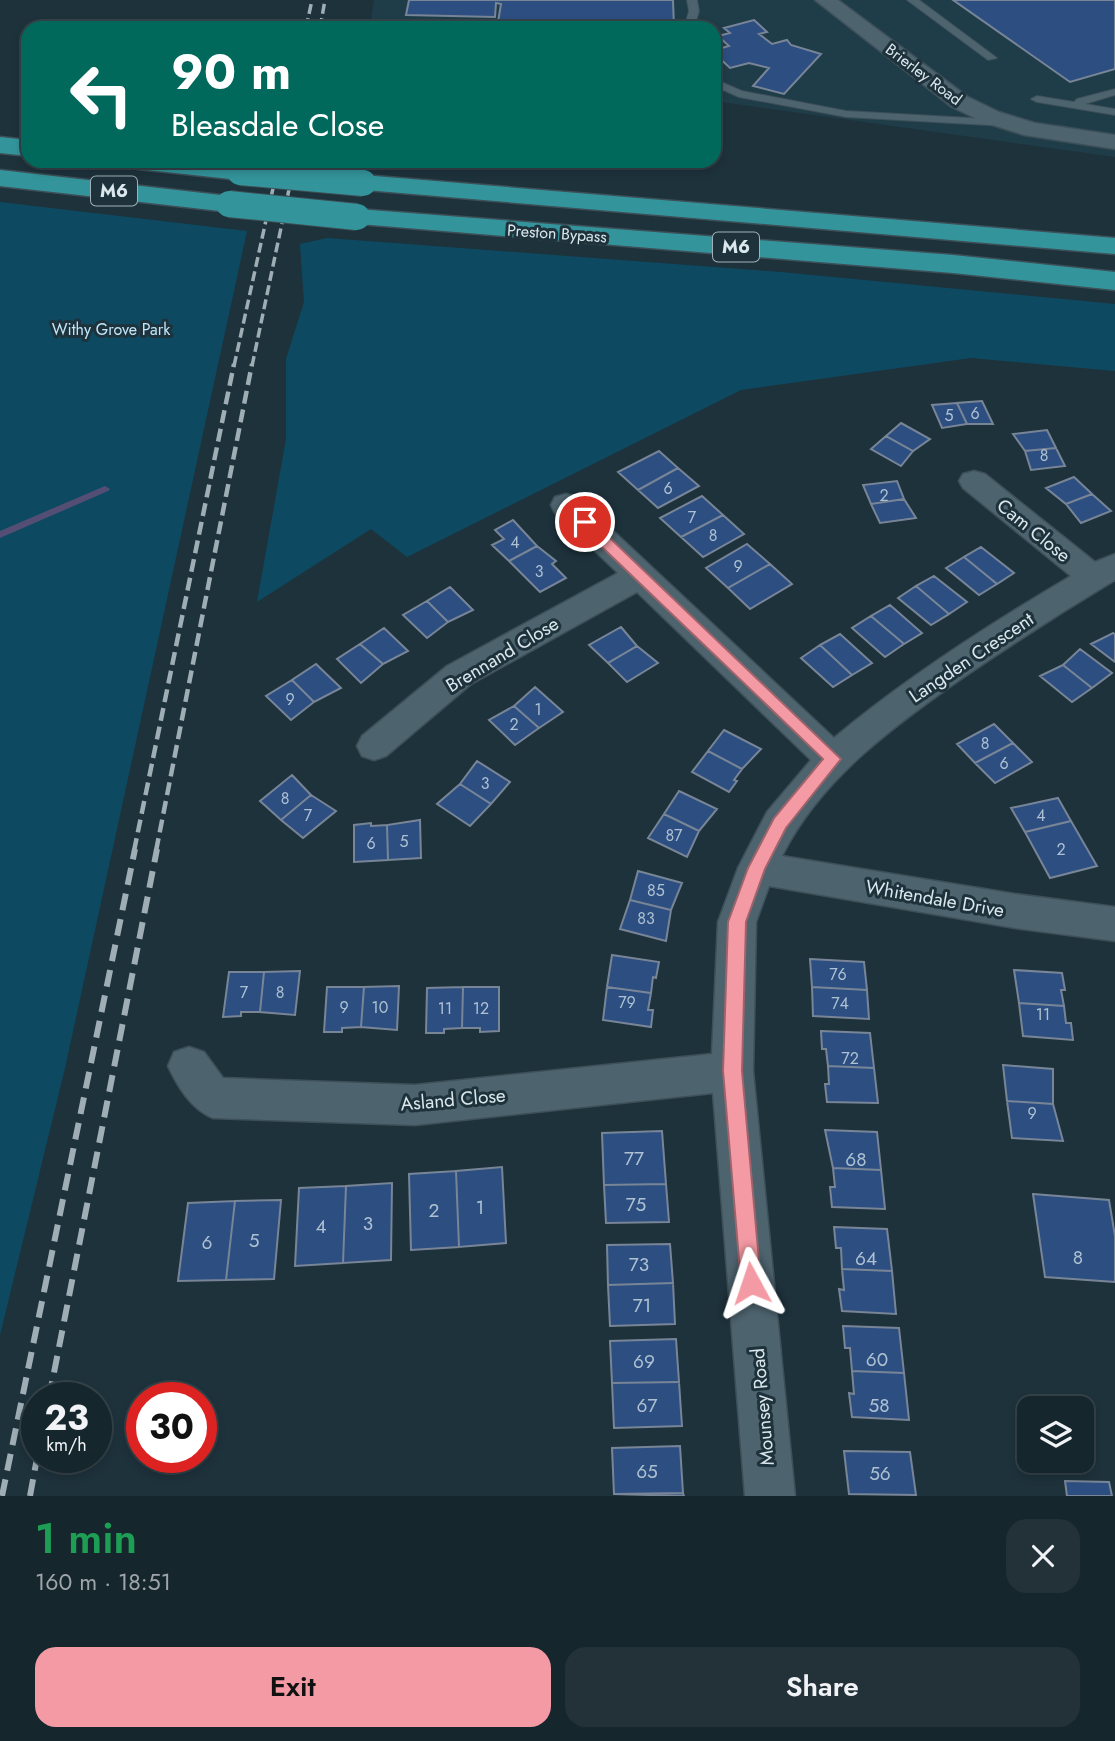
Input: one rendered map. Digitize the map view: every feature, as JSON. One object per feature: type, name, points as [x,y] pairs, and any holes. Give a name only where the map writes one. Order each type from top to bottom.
[{"type":"highway","points":[[0,145],[21,147]]},
{"type":"highway","name":"Preston Bypass","points":[[203,168],[1115,246]]},
{"type":"highway","name":"Preston Bypass","points":[[0,178],[357,217],[939,263],[1115,281]]},
{"type":"street","name":"Brierley Road","points":[[825,0],[960,102],[1013,124],[1082,139],[1115,142]]},
{"type":"street","name":"Cam Close","points":[[974,481],[1105,572]]},
{"type":"street","points":[[566,505],[833,759]]},
{"type":"street","name":"Langden Crescent","points":[[833,759],[891,710],[1013,627],[1105,572]]},
{"type":"street","name":"Brennand Close","points":[[374,746],[459,675],[640,576]]},
{"type":"street","name":"Mounsey Road","points":[[770,1496],[732,1071],[737,922],[757,868],[780,823],[833,759]]},
{"type":"street","name":"Whitendale Drive","points":[[757,868],[1015,911],[1115,924]]},
{"type":"street","name":"Asland Close","points":[[189,1066],[213,1098],[415,1105],[732,1071]]},
{"type":"lane","points":[[691,21],[694,11],[692,0]]},
{"type":"lane","points":[[912,0],[992,58]]},
{"type":"lane","points":[[721,85],[739,94],[846,114],[1013,124]]},
{"type":"lane","points":[[1077,107],[1082,101],[1115,92]]},
{"type":"lane","points":[[1037,99],[1115,112]]},
{"type":"shaded area","points":[[374,0],[1115,0],[1115,157],[721,102],[721,21],[371,21]]},
{"type":"green space","name":"Withy Grove Park","points":[[0,202],[247,231],[65,1068],[0,1335]]},
{"type":"green space","points":[[327,238],[781,272],[1115,304],[1115,371],[971,358],[741,390],[407,557],[371,529],[257,602],[286,439],[286,359],[304,302],[300,244]]},
{"type":"building","points":[[409,0],[673,0],[674,21],[498,21],[501,4],[496,3],[495,17],[406,15]]},
{"type":"building","points":[[953,0],[1115,0],[1115,69],[1070,82]]},
{"type":"building","points":[[754,20],[767,32],[759,34],[772,44],[787,40],[791,45],[821,54],[784,94],[753,86],[769,68],[749,63],[730,68],[721,60],[721,48],[729,46],[721,39],[721,35],[730,33],[724,28]]},
{"type":"building","points":[[982,401],[993,424],[967,424],[957,403]]},
{"type":"building","points":[[957,403],[967,424],[942,428],[932,405]]},
{"type":"building","points":[[901,423],[930,439],[913,451],[886,436]]},
{"type":"building","points":[[1047,430],[1056,448],[1025,451],[1013,434]]},
{"type":"building","points":[[886,436],[913,451],[901,466],[871,449]]},
{"type":"building","points":[[1056,448],[1065,466],[1031,470],[1025,451]]},
{"type":"building","points":[[659,451],[678,468],[638,490],[618,472]]},
{"type":"building","points":[[678,468],[699,486],[658,508],[638,490]]},
{"type":"building","points":[[1074,477],[1092,494],[1066,504],[1046,488]]},
{"type":"building","points":[[897,481],[904,499],[871,504],[863,485]]},
{"type":"building","points":[[1092,494],[1111,511],[1081,523],[1066,504]]},
{"type":"building","points":[[702,496],[723,515],[681,537],[660,518]]},
{"type":"building","points":[[904,499],[916,518],[880,523],[871,504]]},
{"type":"building","points":[[723,515],[744,534],[703,557],[681,537]]},
{"type":"building","points":[[513,520],[537,546],[509,561],[492,545],[504,539],[495,530]]},
{"type":"building","points":[[747,544],[770,564],[728,588],[706,568]]},
{"type":"building","points":[[537,546],[556,561],[552,564],[566,578],[540,592],[509,561]]},
{"type":"building","points":[[981,547],[1014,573],[997,584],[964,557]]},
{"type":"building","points":[[964,557],[997,584],[979,595],[946,568]]},
{"type":"building","points":[[770,564],[792,584],[750,609],[728,588]]},
{"type":"building","points":[[934,576],[967,602],[949,614],[916,586]]},
{"type":"building","points":[[916,586],[949,614],[931,625],[898,598]]},
{"type":"building","points":[[450,587],[473,610],[448,622],[427,601]]},
{"type":"building","points":[[427,601],[448,622],[427,638],[403,615]]},
{"type":"building","points":[[890,605],[922,633],[904,644],[871,616]]},
{"type":"building","points":[[871,616],[904,644],[885,657],[852,628]]},
{"type":"building","points":[[621,627],[637,646],[608,663],[589,645]]},
{"type":"building","points":[[384,628],[408,651],[383,664],[360,644]]},
{"type":"building","points":[[840,634],[872,663],[852,675],[820,645]]},
{"type":"building","points":[[1115,634],[1115,662],[1091,644]]},
{"type":"building","points":[[360,644],[383,664],[361,683],[337,659]]},
{"type":"building","points":[[820,645],[852,675],[833,687],[801,658]]},
{"type":"building","points":[[637,646],[658,663],[627,682],[608,663]]},
{"type":"building","points":[[1080,649],[1112,673],[1092,688],[1063,665]]},
{"type":"building","points":[[316,664],[341,688],[314,702],[292,680]]},
{"type":"building","points":[[1063,665],[1092,688],[1072,702],[1040,676]]},
{"type":"building","points":[[292,680],[314,702],[291,720],[266,696]]},
{"type":"building","points":[[535,687],[563,712],[539,728],[514,706]]},
{"type":"building","points":[[514,706],[539,728],[515,745],[489,720]]},
{"type":"building","points":[[994,724],[1013,743],[975,763],[957,744]]},
{"type":"building","points":[[724,730],[761,749],[742,769],[708,751]]},
{"type":"building","points":[[1013,743],[1032,762],[995,783],[975,763]]},
{"type":"building","points":[[708,751],[742,769],[729,792],[692,772]]},
{"type":"building","points":[[477,761],[510,782],[491,804],[460,784]]},
{"type":"building","points":[[292,775],[311,795],[281,820],[260,801]]},
{"type":"building","points":[[460,784],[491,804],[470,826],[437,804]]},
{"type":"building","points":[[679,791],[717,809],[699,831],[664,814]]},
{"type":"building","points":[[311,795],[336,811],[303,838],[281,820]]},
{"type":"building","points":[[1058,798],[1071,821],[1025,832],[1011,808]]},
{"type":"building","points":[[664,814],[699,831],[687,857],[648,838]]},
{"type":"building","points":[[420,820],[421,858],[388,860],[387,825]]},
{"type":"building","points":[[1071,821],[1097,866],[1050,878],[1025,832]]},
{"type":"building","points":[[371,823],[371,826],[387,825],[388,860],[354,862],[354,825]]},
{"type":"building","points":[[638,871],[682,883],[671,910],[630,900]]},
{"type":"building","points":[[630,900],[671,910],[666,941],[620,929]]},
{"type":"building","points":[[612,955],[659,962],[651,993],[607,987]]},
{"type":"building","points":[[810,959],[864,962],[867,990],[812,987]]},
{"type":"building","points":[[1014,970],[1062,973],[1064,1006],[1019,1003]]},
{"type":"building","points":[[300,971],[295,1015],[260,1012],[264,972]]},
{"type":"building","points":[[229,972],[264,972],[260,1012],[241,1012],[241,1016],[223,1017]]},
{"type":"building","points":[[399,986],[397,1030],[361,1027],[364,987]]},
{"type":"building","points":[[327,987],[364,987],[361,1027],[342,1028],[342,1032],[324,1032]]},
{"type":"building","points":[[463,987],[499,987],[499,1031],[480,1032],[480,1028],[462,1028]]},
{"type":"building","points":[[463,987],[462,1028],[444,1029],[444,1033],[426,1033],[427,988]]},
{"type":"building","points":[[607,987],[651,993],[648,1010],[653,1010],[651,1027],[603,1020]]},
{"type":"building","points":[[812,987],[867,990],[869,1019],[813,1016]]},
{"type":"building","points":[[1019,1003],[1064,1006],[1066,1023],[1071,1023],[1073,1040],[1023,1036]]},
{"type":"building","points":[[821,1031],[870,1033],[874,1068],[828,1066],[826,1049],[822,1049]]},
{"type":"building","points":[[1003,1065],[1053,1069],[1053,1104],[1007,1101]]},
{"type":"building","points":[[828,1066],[874,1068],[878,1103],[827,1102],[825,1084],[829,1084]]},
{"type":"building","points":[[1007,1101],[1053,1104],[1063,1141],[1012,1138]]},
{"type":"building","points":[[825,1130],[877,1132],[881,1170],[833,1168]]},
{"type":"building","points":[[662,1131],[666,1184],[604,1185],[602,1133]]},
{"type":"building","points":[[502,1167],[506,1243],[459,1247],[456,1171]]},
{"type":"building","points":[[833,1168],[881,1170],[885,1209],[832,1207],[830,1187],[835,1187]]},
{"type":"building","points":[[456,1171],[459,1247],[411,1250],[409,1174]]},
{"type":"building","points":[[392,1183],[391,1260],[343,1263],[346,1186]]},
{"type":"building","points":[[666,1184],[669,1222],[606,1223],[604,1185]]},
{"type":"building","points":[[346,1186],[343,1263],[295,1266],[299,1188]]},
{"type":"building","points":[[1033,1194],[1109,1200],[1115,1236],[1115,1282],[1045,1277]]},
{"type":"building","points":[[281,1200],[274,1279],[226,1280],[235,1201]]},
{"type":"building","points":[[235,1201],[226,1280],[178,1281],[188,1203]]},
{"type":"building","points":[[834,1227],[887,1229],[892,1271],[842,1269],[841,1248],[836,1248]]},
{"type":"building","points":[[670,1244],[673,1283],[608,1285],[607,1245]]},
{"type":"building","points":[[842,1269],[892,1271],[896,1314],[842,1311],[839,1289],[844,1290]]},
{"type":"building","points":[[673,1283],[675,1324],[610,1326],[608,1285]]},
{"type":"building","points":[[843,1326],[899,1328],[904,1373],[852,1371],[850,1348],[845,1348]]},
{"type":"building","points":[[676,1339],[679,1382],[612,1383],[610,1341]]},
{"type":"building","points":[[852,1371],[904,1373],[909,1420],[852,1417],[849,1393],[854,1394]]},
{"type":"building","points":[[679,1382],[682,1426],[614,1428],[612,1383]]},
{"type":"building","points":[[680,1446],[683,1493],[614,1494],[612,1448]]},
{"type":"building","points":[[844,1451],[910,1452],[916,1495],[849,1494]]},
{"type":"building","points":[[1065,1481],[1109,1482],[1112,1496],[1067,1496]]},
{"type":"building","points":[[683,1493],[684,1496],[614,1494]]},
{"type":"waterway","points":[[0,535],[105,489]]},
{"type":"railway","points":[[308,21],[312,0]]},
{"type":"railway","points":[[321,21],[325,0]]},
{"type":"railway","points":[[234,366],[277,168]]},
{"type":"railway","points":[[252,366],[294,168]]},
{"type":"railway","points":[[134,851],[234,364]]},
{"type":"railway","points":[[156,851],[252,364]]},
{"type":"railway","points":[[2,1496],[135,849]]},
{"type":"railway","points":[[52,1382],[157,849]]},
{"type":"railway","points":[[30,1496],[34,1473]]},
{"type":"route","points":[[585,522],[833,759],[780,823],[757,868],[737,922],[732,1071],[751,1283]]}]
